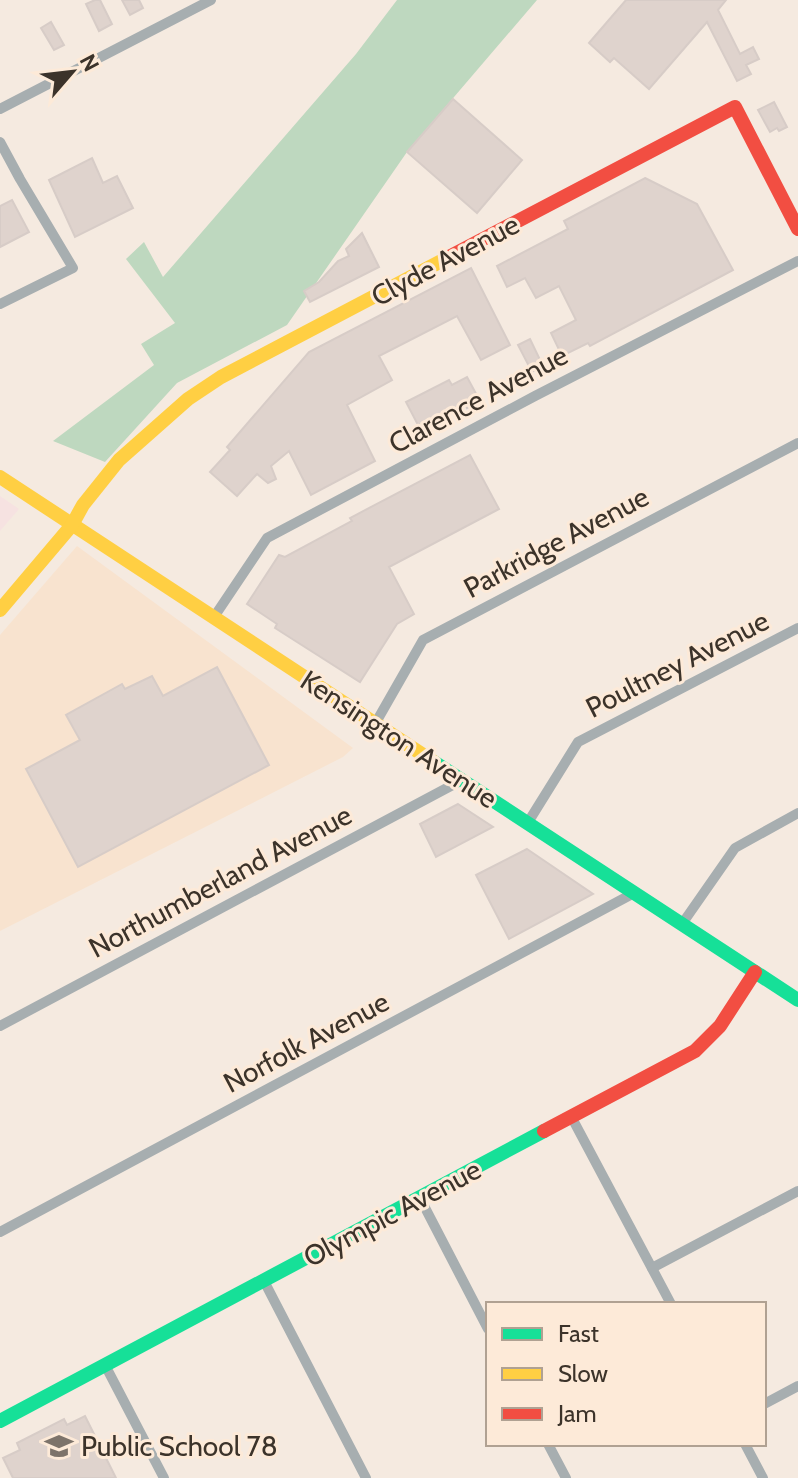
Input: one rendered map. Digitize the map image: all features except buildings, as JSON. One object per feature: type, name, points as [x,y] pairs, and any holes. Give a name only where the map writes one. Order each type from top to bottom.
[{"type":"street","points":[[0,109],[211,0]]},
{"type":"street","name":"Clyde Avenue","points":[[72,525],[83,505],[119,460],[188,399],[221,377],[735,107],[798,229]]},
{"type":"street","points":[[0,142],[73,268],[0,304]]},
{"type":"street","name":"Clarence Avenue","points":[[214,617],[267,538],[798,261]]},
{"type":"street","name":"Parkridge Avenue","points":[[375,724],[423,640],[798,443]]},
{"type":"street","name":"Kensington Avenue","points":[[0,477],[798,1000]]},
{"type":"street","points":[[0,610],[72,525]]},
{"type":"street","name":"Poultney Avenue","points":[[527,824],[578,742],[798,628]]},
{"type":"street","name":"Northumberland Avenue","points":[[0,1026],[462,780]]},
{"type":"street","points":[[682,924],[735,848],[798,813]]},
{"type":"street","name":"Norfolk Avenue","points":[[0,1232],[634,893]]},
{"type":"street","name":"Olympic Avenue","points":[[0,1421],[702,1047],[755,972]]},
{"type":"street","points":[[572,1118],[670,1302]]},
{"type":"street","points":[[652,1268],[798,1191]]},
{"type":"street","points":[[420,1198],[486,1325]]},
{"type":"street","points":[[264,1281],[366,1478]]},
{"type":"street","points":[[105,1365],[164,1478]]},
{"type":"street","points":[[766,1403],[798,1386]]},
{"type":"street","points":[[549,1446],[566,1478]]},
{"type":"street","points":[[746,1446],[763,1478]]},
{"type":"shaded area","points":[[0,496],[19,509],[0,531]]},
{"type":"shaded area","points":[[77,546],[353,748],[343,757],[0,931],[0,635]]},
{"type":"green space","points":[[397,0],[537,0],[407,152],[287,325],[177,383],[105,462],[53,441],[154,365],[141,344],[175,323],[126,259],[144,242],[163,277],[356,54]]},
{"type":"traffic: fast","points":[[434,762],[798,1000]]},
{"type":"traffic: fast","points":[[0,1421],[544,1131]]},
{"type":"traffic: slow","points":[[0,610],[72,525],[83,505],[119,460],[188,399],[221,377],[449,257]]},
{"type":"traffic: slow","points":[[0,477],[434,762]]},
{"type":"traffic: jam","points":[[449,257],[735,107],[798,229]]},
{"type":"traffic: jam","points":[[544,1131],[695,1051],[720,1026],[755,972]]},
{"type":"place","name":"Public School 78","points":[[59,1446]]}]
